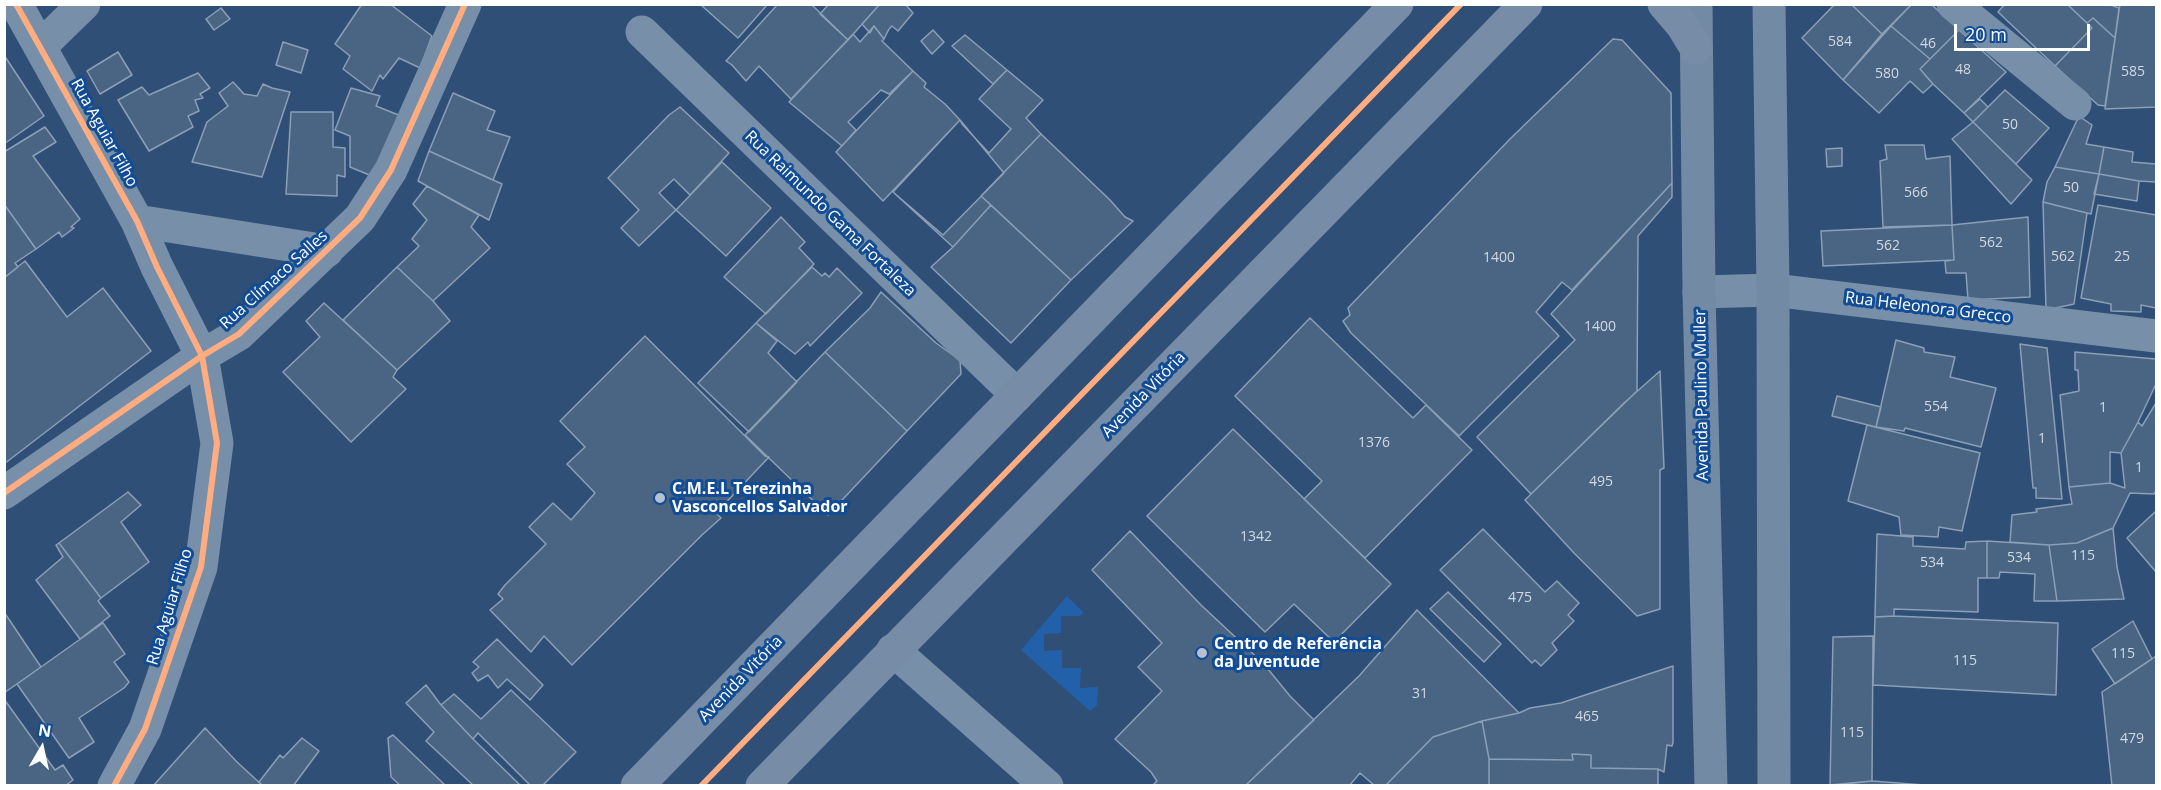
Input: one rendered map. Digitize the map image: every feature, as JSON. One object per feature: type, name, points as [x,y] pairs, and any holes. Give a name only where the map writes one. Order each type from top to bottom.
[{"type":"main road","name":"Avenida Vitória","points":[[637,786],[1397,4]]},
{"type":"main road","name":"Avenida Vitória","points":[[762,786],[1526,4]]},
{"type":"main road","points":[[1664,4],[1682,25],[1696,48]]},
{"type":"main road","name":"Avenida Paulino Muller","points":[[1696,4],[1699,292],[1711,786]]},
{"type":"main road","points":[[1769,4],[1773,290],[1774,786]]},
{"type":"street","name":"Rua Aguiar Filho","points":[[16,4],[137,221],[157,267],[202,356],[217,443],[201,567],[145,729],[114,786]]},
{"type":"street","points":[[40,46],[84,4]]},
{"type":"street","name":"Rua Clímaco Salles","points":[[4,492],[202,356],[239,334],[360,218],[392,170],[465,4]]},
{"type":"street","points":[[1953,4],[2075,104]]},
{"type":"street","name":"Rua Raimundo Gama Fortaleza","points":[[642,32],[1017,395]]},
{"type":"street","points":[[137,221],[327,251]]},
{"type":"street","name":"Rua Heleonora Grecco","points":[[1699,292],[1773,290],[2157,336]]},
{"type":"street","points":[[893,650],[1047,786]]},
{"type":"shaded area","points":[[1067,596],[1084,613],[1080,616],[1061,616],[1061,633],[1044,634],[1044,651],[1062,650],[1062,668],[1081,668],[1080,688],[1098,687],[1097,705],[1090,711],[1021,650]]},
{"type":"building","points":[[362,4],[390,4],[432,36],[420,68],[399,58],[383,79],[380,75],[372,91],[343,69],[350,56],[335,44]]},
{"type":"building","points":[[702,4],[768,4],[738,38],[701,5]]},
{"type":"building","points":[[778,4],[811,4],[848,40],[791,99],[759,66],[746,81],[726,61]]},
{"type":"building","points":[[829,4],[880,4],[848,40],[820,14]]},
{"type":"building","points":[[880,4],[905,4],[913,13],[898,31],[892,26],[884,39],[874,26],[870,33],[862,24]]},
{"type":"building","points":[[1835,4],[1851,4],[1882,34],[1843,80],[1802,38]]},
{"type":"building","points":[[1851,4],[1912,4],[1882,34]]},
{"type":"building","points":[[1912,4],[1931,4],[1959,30],[1930,59],[1891,26]]},
{"type":"building","points":[[2005,4],[2067,4],[2092,28],[2055,66],[1998,12]]},
{"type":"building","points":[[2067,4],[2108,4],[2119,8],[2115,38],[2093,18],[2087,23]]},
{"type":"building","points":[[2120,4],[2156,4],[2156,107],[2105,109]]},
{"type":"building","points":[[221,8],[230,19],[214,30],[206,19]]},
{"type":"building","points":[[2093,18],[2115,38],[2105,106],[2098,105],[2055,66],[2092,28],[2087,23]]},
{"type":"building","points":[[874,26],[884,39],[882,41],[913,71],[889,94],[881,90],[848,122],[856,130],[842,146],[789,102],[853,34],[860,42]]},
{"type":"building","points":[[1891,26],[1930,59],[1920,69],[1933,84],[1923,93],[1910,81],[1879,113],[1843,80]]},
{"type":"building","points":[[933,30],[944,42],[932,54],[921,41]]},
{"type":"building","points":[[1959,30],[2006,72],[1964,113],[1920,69]]},
{"type":"building","points":[[965,35],[1007,70],[993,84],[952,46]]},
{"type":"building","points":[[1613,39],[1622,40],[1671,93],[1672,183],[1572,290],[1562,282],[1536,312],[1559,336],[1459,436],[1351,333],[1343,321],[1350,315],[1348,308],[1510,139]]},
{"type":"building","points":[[283,42],[308,50],[301,73],[276,65]]},
{"type":"building","points":[[118,52],[132,75],[100,94],[87,71]]},
{"type":"building","points":[[4,55],[44,116],[4,144]]},
{"type":"building","points":[[1007,70],[1043,100],[1026,118],[1041,134],[981,196],[991,205],[953,247],[893,192],[960,120],[989,153],[1011,129],[979,99]]},
{"type":"building","points":[[913,71],[926,83],[924,87],[960,120],[883,201],[836,152]]},
{"type":"building","points":[[198,73],[210,88],[200,94],[203,98],[195,100],[199,111],[188,116],[193,127],[149,151],[118,100],[142,87],[149,95]]},
{"type":"building","points":[[233,82],[244,94],[257,96],[263,84],[290,92],[262,177],[192,162],[207,122],[228,106],[219,93]]},
{"type":"building","points":[[351,88],[380,96],[376,106],[406,118],[379,179],[350,167],[350,136],[335,130]]},
{"type":"building","points":[[2005,90],[2049,128],[2016,164],[1973,122]]},
{"type":"building","points":[[453,93],[495,111],[487,130],[510,137],[493,180],[429,151]]},
{"type":"building","points":[[1980,99],[1988,107],[1973,122],[1964,113]]},
{"type":"building","points":[[680,107],[729,153],[690,195],[674,179],[659,193],[676,210],[639,246],[621,228],[639,210],[608,178],[669,115]]},
{"type":"building","points":[[291,112],[333,112],[333,147],[345,148],[345,177],[337,175],[337,196],[286,194]]},
{"type":"building","points":[[2079,116],[2092,125],[2086,144],[2104,147],[2099,174],[2055,167]]},
{"type":"building","points":[[960,120],[1004,173],[943,235],[893,192]]},
{"type":"building","points":[[1973,122],[2032,180],[2011,204],[1952,139]]},
{"type":"building","points":[[45,127],[56,142],[33,156],[80,219],[71,227],[74,228],[62,237],[59,232],[36,249],[4,204],[4,152]]},
{"type":"building","points":[[1041,134],[1125,217],[1133,221],[1071,280],[981,196]]},
{"type":"building","points":[[1885,145],[1924,145],[1926,159],[1950,156],[1952,225],[1883,227],[1880,161],[1887,159]]},
{"type":"building","points":[[2104,147],[2133,152],[2132,162],[2156,164],[2156,182],[2099,174]]},
{"type":"building","points":[[1842,148],[1842,166],[1827,167],[1826,149]]},
{"type":"building","points":[[429,151],[502,184],[489,220],[418,181]]},
{"type":"building","points":[[722,162],[771,208],[726,256],[676,210]]},
{"type":"building","points":[[2055,167],[2099,174],[2091,214],[2043,202],[2047,182]]},
{"type":"building","points":[[2099,174],[2139,181],[2137,201],[2094,194]]},
{"type":"building","points":[[1672,183],[1672,197],[1638,236],[1637,391],[1531,494],[1477,437],[1575,340],[1551,314]]},
{"type":"building","points":[[427,186],[479,215],[471,227],[490,248],[433,301],[397,267],[419,246],[412,239],[427,220],[413,204]]},
{"type":"building","points":[[2043,202],[2087,213],[2074,304],[2046,310]]},
{"type":"building","points":[[4,204],[36,249],[15,263],[18,267],[4,278]]},
{"type":"building","points":[[991,205],[1071,280],[1011,343],[931,267],[953,247]]},
{"type":"building","points":[[2098,205],[2156,215],[2156,308],[2141,305],[2141,312],[2111,311],[2111,304],[2081,298]]},
{"type":"building","points":[[781,217],[805,242],[799,248],[814,264],[766,314],[724,277]]},
{"type":"building","points":[[2028,217],[2030,297],[1968,300],[1966,273],[1946,273],[1945,261],[1954,260],[1952,225]]},
{"type":"building","points":[[1952,225],[1954,260],[1823,266],[1821,231]]},
{"type":"building","points":[[25,261],[67,317],[103,288],[151,351],[4,464],[4,278]]},
{"type":"building","points":[[397,267],[433,301],[450,321],[397,370],[343,320]]},
{"type":"building","points":[[812,267],[822,276],[825,273],[829,277],[837,268],[862,293],[810,346],[808,342],[795,354],[756,323]]},
{"type":"building","points":[[881,292],[936,343],[960,360],[961,374],[907,431],[825,352],[870,308]]},
{"type":"building","points":[[324,303],[397,370],[393,377],[406,389],[351,442],[283,372],[320,337],[306,321]]},
{"type":"building","points":[[1310,318],[1413,418],[1426,405],[1472,450],[1365,558],[1304,499],[1322,481],[1235,396]]},
{"type":"building","points":[[756,323],[777,341],[768,353],[797,382],[749,432],[698,383]]},
{"type":"building","name":"C.M.E.L Terezinha Vasconcellos Salvador","points":[[645,336],[765,456],[769,457],[716,513],[721,518],[572,665],[544,636],[531,652],[490,610],[503,599],[498,594],[505,585],[546,544],[529,527],[553,503],[571,520],[595,493],[567,464],[585,447],[560,421]]},
{"type":"building","points":[[1896,340],[1924,348],[1924,352],[1955,357],[1950,377],[1996,388],[1981,447],[1905,428],[1904,431],[1876,427]]},
{"type":"building","points":[[2020,344],[2047,348],[2062,499],[2036,498],[2036,488],[2033,488]]},
{"type":"building","points":[[825,352],[907,431],[828,515],[745,435]]},
{"type":"building","points":[[2075,352],[2156,359],[2156,384],[2138,422],[2121,453],[2110,452],[2110,483],[2069,487],[2060,395],[2079,391],[2078,370],[2075,370]]},
{"type":"building","points":[[1660,371],[1664,468],[1660,470],[1660,609],[1637,616],[1525,500]]},
{"type":"building","points":[[1837,396],[1881,407],[1876,427],[1832,416]]},
{"type":"building","points":[[2156,403],[2156,491],[2154,494],[2130,493],[2113,528],[2077,543],[2049,545],[2010,542],[2012,515],[2072,504],[2069,487],[2110,483],[2125,488],[2121,453],[2138,422],[2142,426]]},
{"type":"building","points":[[1867,425],[1980,453],[1962,531],[1939,527],[1938,537],[1901,535],[1899,517],[1848,501]]},
{"type":"building","points":[[1233,429],[1391,584],[1334,642],[1294,604],[1265,632],[1147,516]]},
{"type":"building","points":[[128,492],[141,505],[121,522],[149,562],[101,598],[59,543]]},
{"type":"building","points":[[2156,511],[2156,572],[2127,538]]},
{"type":"building","points":[[2113,528],[2117,567],[2124,599],[2057,601],[2049,545],[2077,543]]},
{"type":"building","points":[[1483,529],[1545,592],[1557,581],[1579,603],[1568,615],[1574,621],[1552,643],[1557,650],[1541,666],[1535,660],[1532,663],[1440,570]]},
{"type":"building","name":"Centro de Referência da Juventude","points":[[1130,531],[1201,605],[1263,663],[1290,696],[1314,720],[1245,786],[1152,786],[1157,781],[1151,772],[1115,739],[1162,691],[1138,667],[1162,643],[1092,570]]},
{"type":"building","points":[[1877,534],[1913,537],[1913,546],[1965,549],[1966,542],[1987,541],[1987,578],[1978,578],[1978,612],[1894,609],[1894,616],[1875,617]]},
{"type":"building","points":[[1987,541],[2049,545],[2057,601],[2034,601],[2035,574],[2000,572],[1999,578],[1987,578]]},
{"type":"building","points":[[59,543],[101,598],[98,601],[110,616],[80,639],[36,580],[63,557],[56,545]]},
{"type":"building","points":[[1448,592],[1501,644],[1484,662],[1430,609]]},
{"type":"building","points":[[1417,610],[1519,713],[1482,721],[1433,737],[1385,786],[1375,786],[1360,773],[1349,786],[1245,786],[1359,676]]},
{"type":"building","points":[[4,612],[41,667],[4,693]]},
{"type":"building","points":[[1875,617],[2058,623],[2056,695],[1873,685]]},
{"type":"building","points":[[2133,621],[2152,659],[2115,684],[2092,649]]},
{"type":"building","points":[[103,623],[125,654],[114,662],[129,682],[124,688],[79,718],[94,742],[69,758],[17,684]]},
{"type":"building","points":[[1873,636],[1872,781],[1830,785],[1833,637]]},
{"type":"building","points":[[497,639],[543,685],[530,700],[507,679],[498,688],[488,675],[478,681],[472,673],[479,667],[473,662]]},
{"type":"building","points":[[2156,656],[2156,786],[2112,786],[2102,692]]},
{"type":"building","points":[[1673,666],[1673,742],[1672,746],[1667,745],[1664,772],[1658,769],[1591,768],[1591,755],[1572,754],[1573,760],[1489,759],[1482,721],[1519,713],[1530,708],[1561,703]]},
{"type":"building","points":[[426,685],[441,705],[521,786],[474,786],[426,741],[434,732],[406,703]]},
{"type":"building","points":[[511,690],[576,752],[542,786],[531,786],[478,733],[473,739],[441,705],[454,694],[481,719]]},
{"type":"building","points":[[4,699],[55,770],[63,765],[73,780],[65,786],[4,786]]},
{"type":"building","points":[[1482,721],[1489,759],[1489,786],[1385,786],[1433,737]]},
{"type":"building","points":[[205,728],[237,762],[263,786],[153,786]]},
{"type":"building","points":[[393,735],[446,786],[401,786],[391,777],[388,738]]},
{"type":"building","points":[[302,738],[319,751],[293,786],[263,786],[259,782],[280,755],[283,758]]},
{"type":"building","points":[[1572,754],[1591,755],[1591,768],[1658,769],[1658,786],[1489,786],[1489,759],[1573,760]]},
{"type":"building","points":[[1872,781],[1938,786],[1845,786],[1845,784]]},
{"type":"cycle path","points":[[16,4],[137,221],[157,267],[202,356],[217,443],[201,567],[145,729],[114,786]]},
{"type":"cycle path","points":[[4,493],[202,356],[239,334],[360,218],[391,170],[465,4]]},
{"type":"cycle path","points":[[701,786],[1461,4]]},
{"type":"place","name":"C.M.E.L Terezinha Vasconcellos Salvador","points":[[660,498]]},
{"type":"place","name":"Centro de Referência da Juventude","points":[[1202,653]]}]
